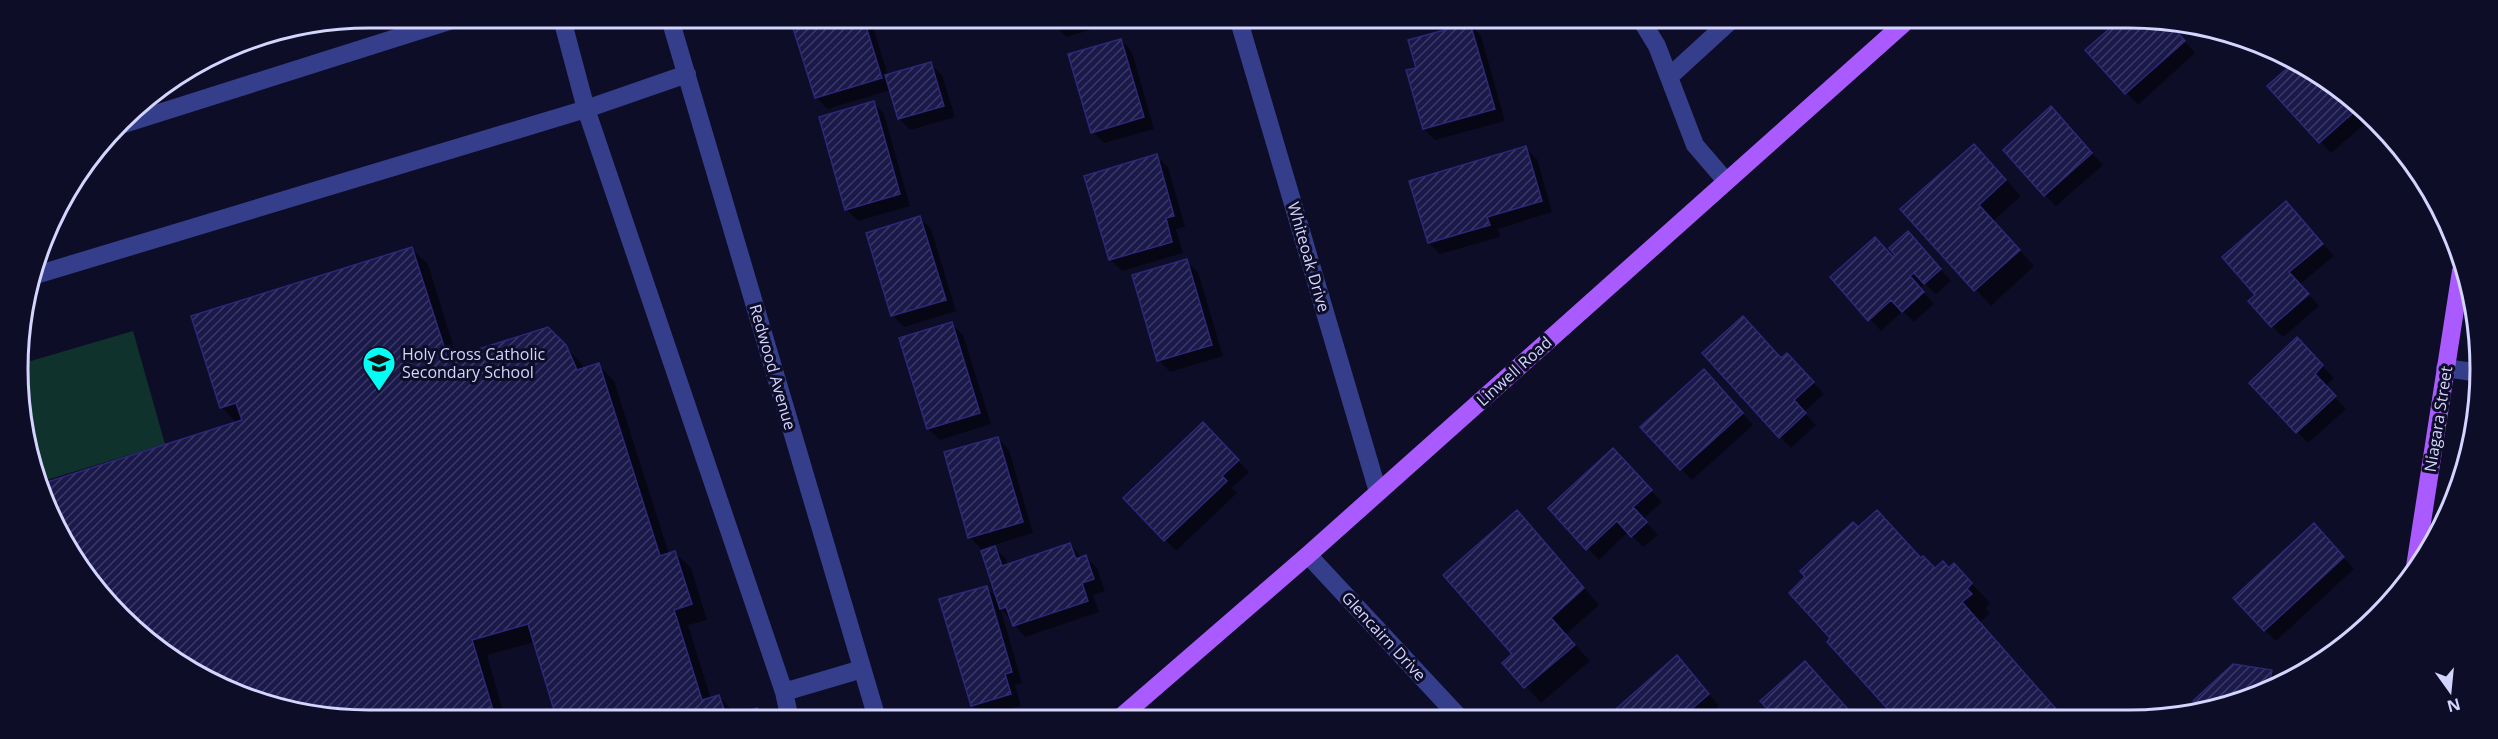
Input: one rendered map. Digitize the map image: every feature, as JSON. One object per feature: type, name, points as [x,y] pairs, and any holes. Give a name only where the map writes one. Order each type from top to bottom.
[{"type":"main road","name":"Linwell Road","points":[[1129,710],[1308,555],[1898,28]]},
{"type":"main road","name":"Niagara Street","points":[[2418,550],[2459,284]]},
{"type":"street","points":[[137,120],[427,28]]},
{"type":"street","points":[[564,28],[586,109],[784,692],[788,710]]},
{"type":"street","name":"Redwood Avenue","points":[[673,28],[874,710]]},
{"type":"street","name":"Whiteoak Drive","points":[[1241,28],[1378,492]]},
{"type":"street","points":[[1645,28],[1657,46],[1695,145],[1726,181]]},
{"type":"street","points":[[1669,77],[1723,28]]},
{"type":"street","points":[[43,273],[586,109],[687,74]]},
{"type":"street","points":[[2445,368],[2470,372]]},
{"type":"street","name":"Glencairn Drive","points":[[1308,555],[1452,710]]},
{"type":"street","points":[[784,692],[862,669]]},
{"type":"green space","points":[[133,331],[165,444],[47,480],[40,458],[31,414],[28,362]]},
{"type":"building","points":[[793,28],[866,28],[882,78],[815,98]]},
{"type":"building","points":[[1452,28],[1471,28],[1495,109],[1423,129],[1406,70],[1416,68],[1408,40]]},
{"type":"building","points":[[2111,28],[2173,31],[2177,32],[2185,41],[2125,94],[2085,50]]},
{"type":"building","points":[[1121,39],[1144,117],[1091,133],[1068,54]]},
{"type":"building","points":[[931,62],[944,106],[898,119],[885,75]]},
{"type":"building","points":[[2287,68],[2318,86],[2353,113],[2319,143],[2267,86]]},
{"type":"building","points":[[874,101],[900,194],[845,210],[819,117]]},
{"type":"building","points":[[2051,106],[2092,153],[2044,196],[2003,150]]},
{"type":"building","points":[[1974,144],[2006,180],[1979,205],[2020,250],[1974,291],[1900,209]]},
{"type":"building","points":[[1526,146],[1542,201],[1487,217],[1490,225],[1428,243],[1409,181]]},
{"type":"building","points":[[1157,154],[1174,216],[1166,218],[1172,242],[1109,260],[1084,176]]},
{"type":"building","points":[[2286,201],[2323,244],[2289,272],[2309,294],[2271,327],[2248,301],[2255,295],[2222,257]]},
{"type":"building","points":[[920,216],[946,300],[891,316],[866,233]]},
{"type":"building","points":[[1908,231],[1941,269],[1924,284],[1914,273],[1910,276],[1924,292],[1902,312],[1891,300],[1868,321],[1830,277],[1875,237],[1893,257],[1895,255],[1889,248]]},
{"type":"building","points":[[412,247],[448,359],[548,327],[566,345],[577,370],[599,363],[660,556],[675,551],[692,604],[674,610],[702,700],[719,695],[724,710],[554,710],[528,624],[472,640],[493,710],[347,710],[303,704],[239,685],[199,665],[162,640],[128,611],[86,559],[54,500],[48,482],[242,420],[236,403],[220,408],[191,316]]},
{"type":"building","points":[[1187,259],[1212,345],[1157,361],[1132,275]]},
{"type":"building","points":[[1743,316],[1781,358],[1787,353],[1814,382],[1794,400],[1806,413],[1779,438],[1702,353]]},
{"type":"building","points":[[952,322],[980,413],[927,429],[899,338]]},
{"type":"building","points":[[2297,337],[2323,365],[2315,374],[2336,396],[2296,433],[2249,383]]},
{"type":"building","points":[[1704,369],[1743,413],[1680,470],[1640,427]]},
{"type":"building","points":[[1203,422],[1239,460],[1222,476],[1227,481],[1164,541],[1123,498]]},
{"type":"building","points":[[998,437],[1023,522],[968,538],[944,452]]},
{"type":"building","points":[[1613,448],[1652,490],[1633,507],[1647,522],[1631,537],[1617,521],[1586,550],[1548,508]]},
{"type":"building","points":[[1517,510],[1584,588],[1551,618],[1575,645],[1524,688],[1502,663],[1512,654],[1443,575]]},
{"type":"building","points":[[1877,510],[1921,558],[1923,556],[1935,568],[1943,561],[1949,568],[1954,563],[1972,583],[1967,589],[1972,594],[1962,602],[2057,710],[1889,710],[1827,642],[1830,638],[1789,593],[1805,577],[1800,571],[1853,522],[1858,527]]},
{"type":"building","points":[[2314,523],[2344,557],[2264,631],[2233,598]]},
{"type":"building","points":[[1070,543],[1076,559],[1086,555],[1094,579],[1082,583],[1088,601],[1013,626],[1006,607],[1000,609],[981,551],[995,546],[1002,566]]},
{"type":"building","points":[[987,586],[1012,672],[1005,674],[1011,694],[971,706],[939,599]]},
{"type":"building","points":[[1677,655],[1709,694],[1690,710],[1615,710]]},
{"type":"building","points":[[1805,661],[1849,710],[1768,710],[1760,701]]},
{"type":"building","points":[[2233,664],[2272,670],[2270,679],[2259,685],[2217,699],[2202,702],[2193,701]]},
{"type":"place","name":"Holy Cross Catholic Secondary School","points":[[379,392]]}]
